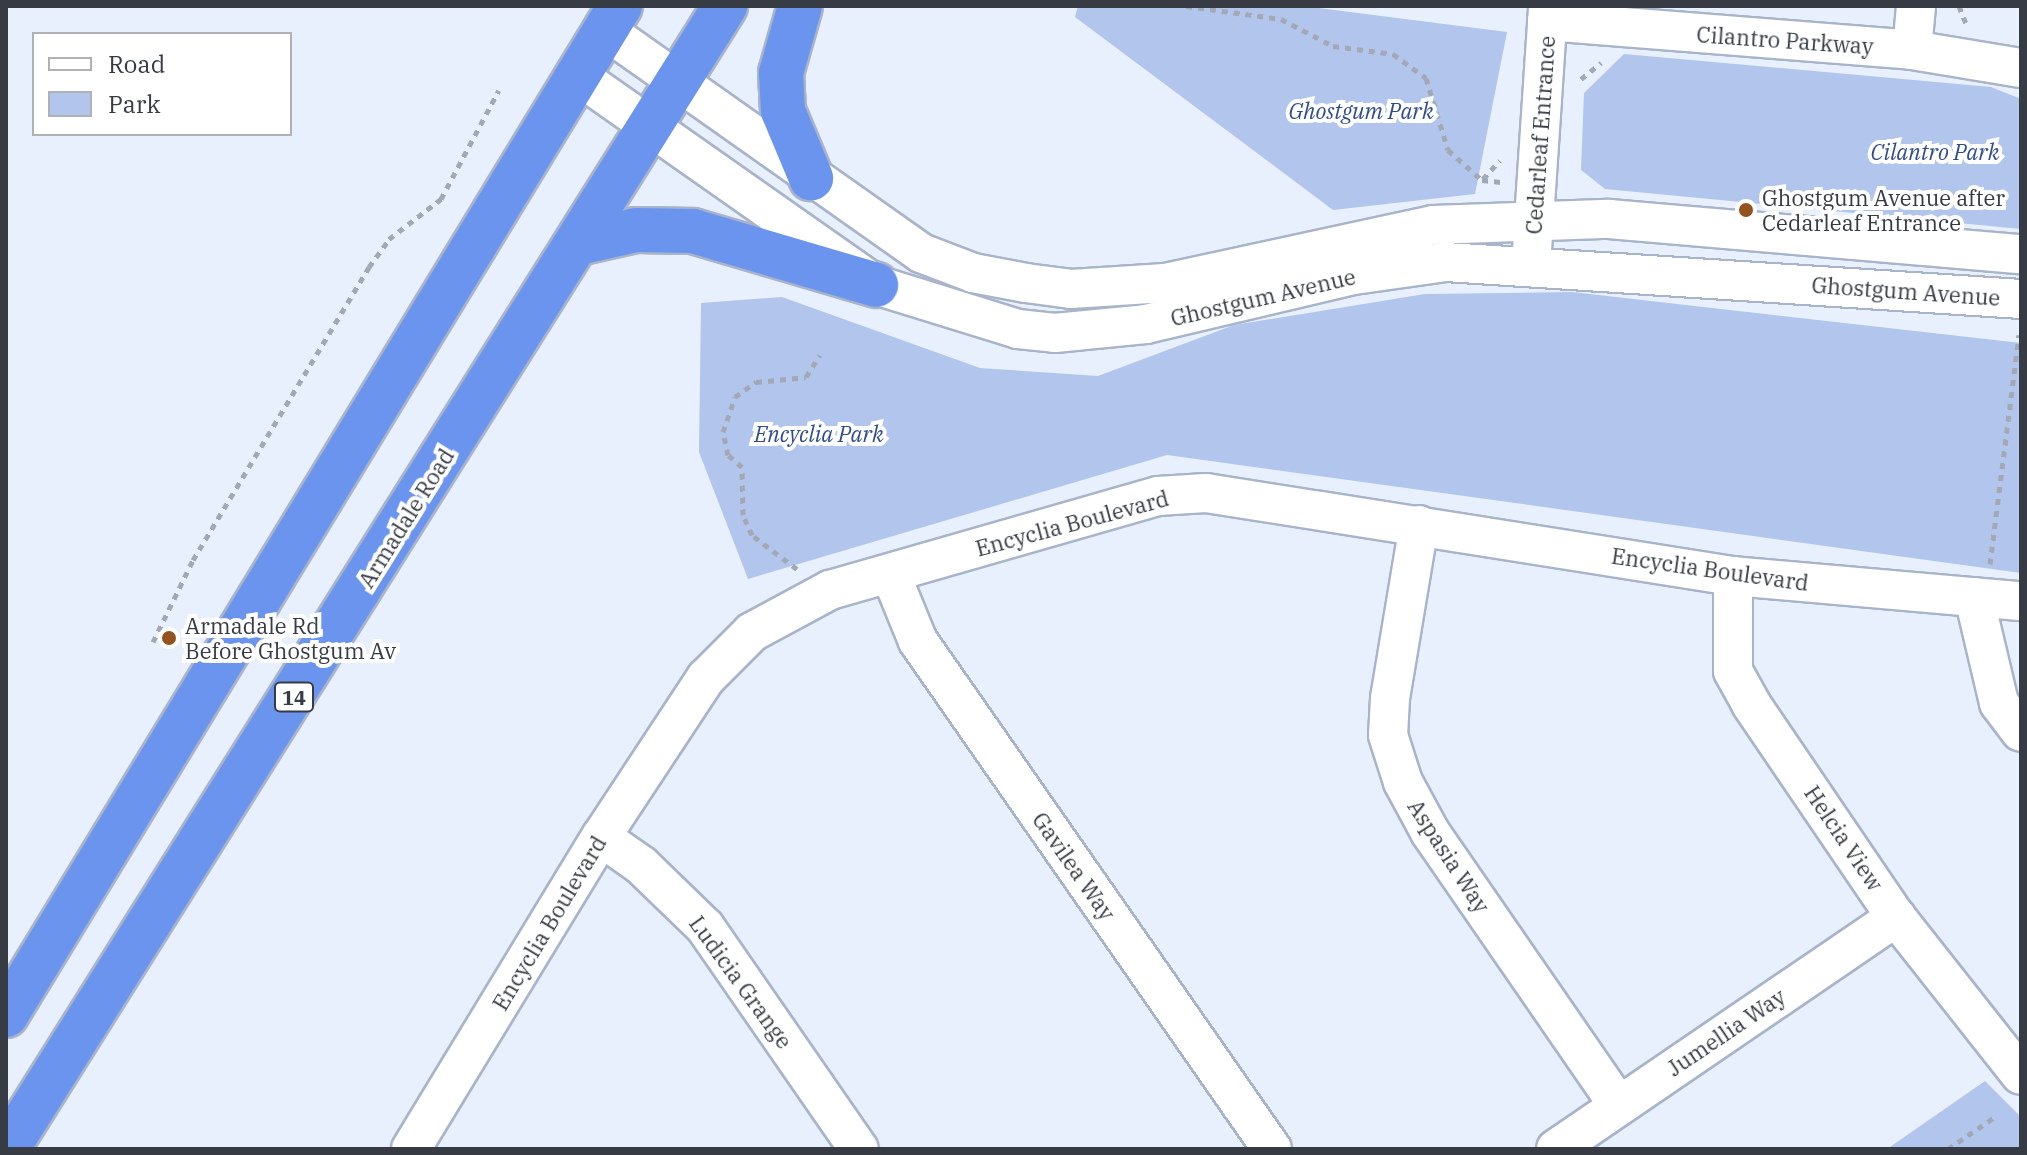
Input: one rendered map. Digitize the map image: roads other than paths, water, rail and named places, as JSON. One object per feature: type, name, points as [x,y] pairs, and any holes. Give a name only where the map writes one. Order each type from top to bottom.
[{"type":"highway","name":"Armadale Road","points":[[7,1149],[725,6]]},
{"type":"highway","points":[[800,6],[781,73],[783,111],[811,178]]},
{"type":"highway","points":[[6,1015],[554,122],[577,75],[613,18]]},
{"type":"highway","points":[[578,243],[636,230],[693,231],[876,285]]},
{"type":"street","points":[[1912,50],[1916,6]]},
{"type":"street","name":"Cilantro Parkway","points":[[1547,14],[1612,27],[1912,50],[2021,68]]},
{"type":"street","name":"Cedarleaf Entrance","points":[[1532,264],[1547,14]]},
{"type":"street","name":"Ghostgum Avenue","points":[[613,18],[679,79],[811,178],[921,253],[973,273],[1071,289],[1165,283],[1433,225],[1534,226],[1609,219],[2021,254]]},
{"type":"street","name":"Ghostgum Avenue","points":[[577,75],[876,285],[966,316],[1055,333],[1146,324],[1353,275],[1446,262],[1532,264],[2020,317]]},
{"type":"street","name":"Encyclia Boulevard","points":[[411,1149],[601,837],[706,678],[752,632],[830,590],[1158,496],[1206,493],[1733,576],[2021,601]]},
{"type":"street","name":"Aspasia Way","points":[[1419,525],[1390,698],[1388,735],[1403,782],[1430,832],[1618,1105]]},
{"type":"street","name":"Gavilea Way","points":[[891,575],[918,641],[1272,1149]]},
{"type":"street","name":"Helcia View","points":[[1733,576],[1733,671],[1896,917],[2021,1075]]},
{"type":"street","points":[[1974,597],[1999,703],[2021,732]]},
{"type":"street","name":"Ludicia Grange","points":[[601,837],[641,865],[705,927],[859,1149]]},
{"type":"street","name":"Jumellia Way","points":[[1556,1149],[1896,917]]},
{"type":"place","name":"Ghostgum Avenue after Cedarleaf Entrance","points":[[1746,210]]},
{"type":"place","name":"Armadale Rd Before Ghostgum Av","points":[[169,638]]},
{"type":"park label","name":"Ghostgum Park","points":[[1361,111]]},
{"type":"park label","name":"Cilantro Park","points":[[1935,152]]},
{"type":"park label","name":"Encyclia Park","points":[[819,434]]}]
